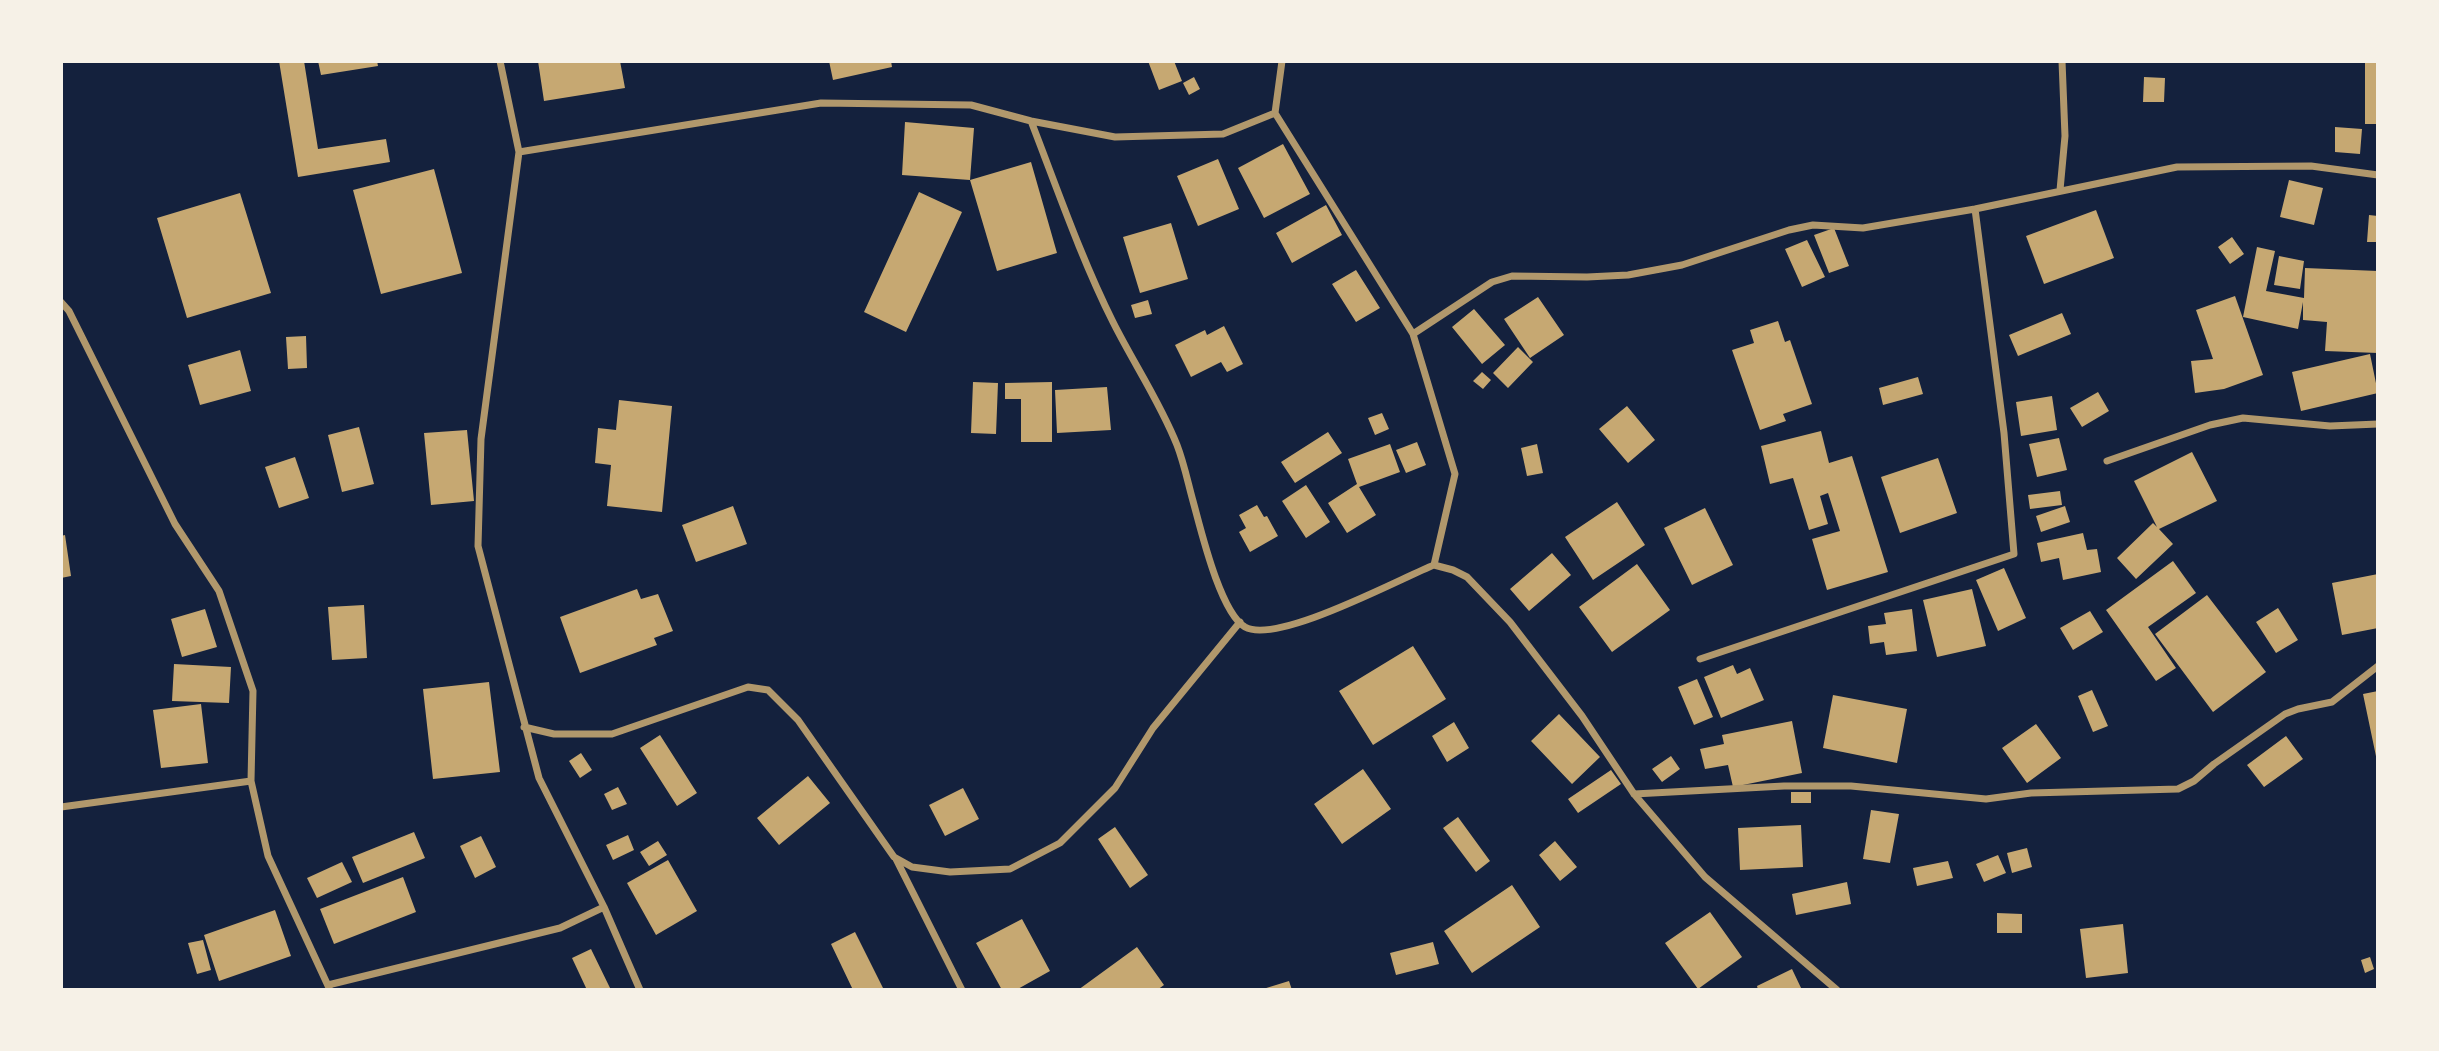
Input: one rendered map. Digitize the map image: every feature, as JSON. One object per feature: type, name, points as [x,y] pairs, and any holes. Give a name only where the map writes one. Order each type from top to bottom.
[{"type":"street","points":[[500,61],[519,152],[481,439],[478,546],[539,778],[604,907],[640,990]]},
{"type":"street","points":[[1282,61],[1275,113],[1413,334],[1455,474],[1434,565]]},
{"type":"street","points":[[2060,190],[2065,136],[2062,61]]},
{"type":"street","points":[[519,152],[821,103],[971,105],[1031,121],[1115,138],[1223,134],[1275,113]]},
{"type":"street","points":[[1031,121],[1087,265],[1113,323],[1154,397],[1177,446],[1221,593],[1240,622],[1251,629],[1272,629],[1307,622],[1434,565],[1467,577],[1510,622],[1583,716],[1634,794],[1705,877],[1837,990]]},
{"type":"street","points":[[1413,334],[1492,282],[1512,276],[1628,275],[1682,265],[1813,225],[1855,229],[1975,209],[2177,167],[2311,166],[2378,175]]},
{"type":"street","points":[[1700,659],[2014,554],[2004,433],[1975,209]]},
{"type":"street","points":[[61,302],[69,312],[175,524],[219,591],[253,691],[251,781],[268,856],[329,987],[560,928],[604,907]]},
{"type":"street","points":[[2107,461],[2210,425],[2243,418],[2330,426],[2378,424]]},
{"type":"street","points":[[894,857],[912,867],[950,872],[1010,869],[1060,843],[1115,788],[1153,728],[1240,622]]},
{"type":"street","points":[[1634,794],[1784,786],[1851,786],[1986,799],[2031,793],[2178,789],[2194,781],[2285,714],[2332,702],[2378,666]]},
{"type":"street","points":[[524,727],[554,734],[612,734],[748,687],[768,690],[798,720],[894,857],[962,990]]},
{"type":"street","points":[[61,807],[251,781]]},
{"type":"building","points":[[279,61],[304,61],[318,149],[386,139],[390,162],[298,177]]},
{"type":"building","points":[[318,61],[377,61],[378,66],[321,75]]},
{"type":"building","points":[[538,61],[620,61],[625,88],[544,101]]},
{"type":"building","points":[[829,61],[891,61],[892,67],[833,80]]},
{"type":"building","points":[[1148,61],[1174,61],[1182,81],[1159,90]]},
{"type":"building","points":[[2365,61],[2378,61],[2378,124],[2365,124]]},
{"type":"building","points":[[1194,77],[1200,89],[1189,95],[1183,83]]},
{"type":"building","points":[[2144,77],[2165,78],[2164,102],[2143,102]]},
{"type":"building","points":[[905,122],[974,128],[970,180],[902,175]]},
{"type":"building","points":[[2335,127],[2362,129],[2360,154],[2335,152]]},
{"type":"building","points":[[1283,144],[1310,194],[1264,218],[1238,168]]},
{"type":"building","points":[[1218,159],[1239,209],[1198,226],[1177,176]]},
{"type":"building","points":[[1031,162],[1057,253],[997,271],[970,180]]},
{"type":"building","points":[[434,169],[462,273],[381,294],[353,190]]},
{"type":"building","points":[[2289,180],[2323,188],[2314,225],[2280,217]]},
{"type":"building","points":[[919,192],[962,212],[906,332],[864,312]]},
{"type":"building","points":[[240,193],[271,293],[187,318],[157,218]]},
{"type":"building","points":[[1326,205],[1342,235],[1292,263],[1276,233]]},
{"type":"building","points":[[2096,210],[2114,258],[2044,284],[2026,236]]},
{"type":"building","points":[[2369,215],[2378,216],[2378,242],[2367,242]]},
{"type":"building","points":[[1171,223],[1188,279],[1140,293],[1123,237]]},
{"type":"building","points":[[1834,228],[1849,266],[1829,273],[1814,235]]},
{"type":"building","points":[[2232,237],[2244,254],[2230,264],[2218,247]]},
{"type":"building","points":[[1807,240],[1825,277],[1802,287],[1785,249]]},
{"type":"building","points":[[2257,247],[2275,251],[2266,291],[2304,298],[2305,268],[2378,271],[2378,353],[2325,351],[2327,322],[2303,320],[2303,302],[2298,329],[2243,317]]},
{"type":"building","points":[[2279,256],[2304,261],[2300,289],[2274,285]]},
{"type":"building","points":[[1356,270],[1380,308],[1356,322],[1332,284]]},
{"type":"building","points":[[2235,296],[2263,375],[2224,389],[2195,393],[2191,361],[2213,359],[2196,310]]},
{"type":"building","points":[[1538,297],[1564,335],[1530,358],[1504,319]]},
{"type":"building","points":[[1148,300],[1152,314],[1135,318],[1131,305]]},
{"type":"building","points":[[1474,309],[1505,345],[1482,364],[1452,327]]},
{"type":"building","points":[[2062,313],[2071,334],[2018,356],[2009,335]]},
{"type":"building","points":[[1778,321],[1785,342],[1790,340],[1812,404],[1783,414],[1786,421],[1760,430],[1732,350],[1754,343],[1750,330]]},
{"type":"building","points":[[1224,326],[1243,364],[1227,372],[1221,362],[1191,377],[1175,345],[1205,330],[1207,335]]},
{"type":"building","points":[[306,336],[307,368],[288,369],[286,337]]},
{"type":"building","points":[[1518,347],[1533,362],[1508,388],[1493,373]]},
{"type":"building","points":[[240,350],[251,391],[200,405],[188,365]]},
{"type":"building","points":[[2370,354],[2378,393],[2301,411],[2292,372]]},
{"type":"building","points":[[1482,372],[1491,380],[1483,389],[1473,381]]},
{"type":"building","points":[[1918,377],[1923,394],[1883,405],[1879,388]]},
{"type":"building","points":[[973,382],[998,383],[996,434],[971,433]]},
{"type":"building","points":[[1052,382],[1052,442],[1021,442],[1021,399],[1005,399],[1005,383]]},
{"type":"building","points":[[1107,387],[1111,430],[1057,433],[1055,390]]},
{"type":"building","points":[[2098,392],[2109,411],[2082,427],[2070,408]]},
{"type":"building","points":[[2052,396],[2057,430],[2021,436],[2016,402]]},
{"type":"building","points":[[619,400],[672,406],[662,512],[607,506],[611,465],[595,463],[598,428],[616,430]]},
{"type":"building","points":[[1627,406],[1655,440],[1628,463],[1599,429]]},
{"type":"building","points":[[1382,413],[1389,429],[1375,435],[1368,418]]},
{"type":"building","points":[[359,427],[374,484],[342,492],[328,435]]},
{"type":"building","points":[[467,430],[474,501],[431,505],[424,433]]},
{"type":"building","points":[[1821,431],[1829,463],[1852,456],[1888,572],[1827,590],[1812,539],[1840,531],[1828,493],[1820,496],[1828,524],[1809,530],[1793,478],[1770,484],[1761,446]]},
{"type":"building","points":[[1328,432],[1342,453],[1295,483],[1281,462]]},
{"type":"building","points":[[2059,438],[2067,470],[2037,477],[2029,444]]},
{"type":"building","points":[[1417,442],[1426,465],[1406,473],[1396,450]]},
{"type":"building","points":[[1390,444],[1400,472],[1359,487],[1376,515],[1347,533],[1328,503],[1357,484],[1348,459]]},
{"type":"building","points":[[1537,444],[1543,473],[1527,476],[1521,448]]},
{"type":"building","points":[[2192,452],[2217,501],[2159,529],[2173,544],[2136,579],[2117,558],[2153,523],[2157,527],[2134,481]]},
{"type":"building","points":[[295,457],[309,498],[279,508],[265,467]]},
{"type":"building","points":[[1938,458],[1957,513],[1900,533],[1881,477]]},
{"type":"building","points":[[1306,485],[1330,522],[1306,538],[1282,501]]},
{"type":"building","points":[[2060,491],[2062,505],[2030,509],[2028,495]]},
{"type":"building","points":[[1617,502],[1645,545],[1593,580],[1565,537]]},
{"type":"building","points":[[1257,505],[1264,517],[1267,516],[1278,536],[1250,552],[1239,532],[1246,528],[1239,515]]},
{"type":"building","points":[[733,506],[747,544],[696,562],[682,525]]},
{"type":"building","points":[[2065,506],[2070,522],[2041,532],[2036,516]]},
{"type":"building","points":[[1705,508],[1733,565],[1692,585],[1664,528]]},
{"type":"building","points":[[2083,533],[2087,550],[2097,549],[2101,572],[2063,580],[2059,558],[2041,562],[2037,543]]},
{"type":"building","points":[[65,535],[71,576],[61,578],[61,536]]},
{"type":"building","points":[[1552,553],[1571,575],[1529,611],[1510,589]]},
{"type":"building","points":[[2173,561],[2196,593],[2148,627],[2176,668],[2156,681],[2106,610]]},
{"type":"building","points":[[1637,564],[1670,610],[1612,652],[1579,607]]},
{"type":"building","points":[[2004,568],[2026,618],[1998,631],[1976,580]]},
{"type":"building","points":[[2378,574],[2378,628],[2342,635],[2332,583]]},
{"type":"building","points":[[637,589],[641,599],[658,594],[673,631],[654,638],[657,645],[580,673],[560,617]]},
{"type":"building","points":[[1972,589],[1986,646],[1937,657],[1923,600]]},
{"type":"building","points":[[2207,595],[2266,672],[2213,712],[2155,634]]},
{"type":"building","points":[[364,605],[367,658],[332,660],[328,607]]},
{"type":"building","points":[[2278,608],[2298,640],[2276,653],[2256,622]]},
{"type":"building","points":[[205,609],[217,647],[182,657],[171,619]]},
{"type":"building","points":[[1912,609],[1917,651],[1886,655],[1884,642],[1870,644],[1868,626],[1886,624],[1884,613]]},
{"type":"building","points":[[2090,611],[2103,632],[2073,650],[2060,628]]},
{"type":"building","points":[[1413,646],[1446,699],[1373,745],[1339,691]]},
{"type":"building","points":[[174,664],[231,667],[229,703],[172,701]]},
{"type":"building","points":[[1733,665],[1737,674],[1750,668],[1764,700],[1721,718],[1704,677]]},
{"type":"building","points":[[1697,679],[1713,717],[1694,725],[1678,687]]},
{"type":"building","points":[[489,682],[500,772],[433,779],[423,689]]},
{"type":"building","points":[[2092,690],[2108,726],[2093,732],[2078,696]]},
{"type":"building","points":[[2378,691],[2378,761],[2377,761],[2363,694]]},
{"type":"building","points":[[1833,695],[1907,709],[1897,763],[1823,748]]},
{"type":"building","points":[[201,704],[208,763],[161,768],[153,710]]},
{"type":"building","points":[[1559,714],[1600,757],[1572,784],[1531,741]]},
{"type":"building","points":[[1792,721],[1802,773],[1733,787],[1728,765],[1705,769],[1700,749],[1724,744],[1722,735]]},
{"type":"building","points":[[1454,722],[1469,748],[1447,762],[1432,736]]},
{"type":"building","points":[[2036,724],[2061,758],[2027,783],[2002,748]]},
{"type":"building","points":[[660,735],[697,793],[677,806],[640,748]]},
{"type":"building","points":[[2286,736],[2303,759],[2264,787],[2247,765]]},
{"type":"building","points":[[581,753],[592,770],[580,778],[569,761]]},
{"type":"building","points":[[1671,756],[1680,769],[1662,782],[1652,769]]},
{"type":"building","points":[[1363,769],[1391,809],[1342,844],[1314,804]]},
{"type":"building","points":[[1611,770],[1621,784],[1578,813],[1568,799]]},
{"type":"building","points":[[808,776],[830,803],[779,845],[757,818]]},
{"type":"building","points":[[618,787],[627,804],[612,810],[604,794]]},
{"type":"building","points":[[963,788],[979,819],[945,836],[929,805]]},
{"type":"building","points":[[1791,792],[1811,792],[1811,803],[1791,803]]},
{"type":"building","points":[[1871,810],[1899,814],[1890,863],[1863,859]]},
{"type":"building","points":[[1458,817],[1490,861],[1476,872],[1443,828]]},
{"type":"building","points":[[1801,825],[1803,867],[1740,870],[1738,828]]},
{"type":"building","points":[[1115,827],[1148,875],[1130,888],[1098,839]]},
{"type":"building","points":[[414,832],[425,858],[363,883],[352,857]]},
{"type":"building","points":[[628,835],[634,850],[613,860],[606,845]]},
{"type":"building","points":[[481,836],[496,867],[475,878],[460,846]]},
{"type":"building","points":[[658,841],[667,855],[649,866],[640,852]]},
{"type":"building","points":[[1555,841],[1577,867],[1560,881],[1539,855]]},
{"type":"building","points":[[2027,848],[2032,867],[2012,873],[2007,853]]},
{"type":"building","points":[[1998,855],[2006,873],[1984,882],[1976,864]]},
{"type":"building","points":[[668,860],[697,911],[656,935],[627,883]]},
{"type":"building","points":[[1948,861],[1953,878],[1917,886],[1913,868]]},
{"type":"building","points":[[342,862],[352,882],[317,898],[307,878]]},
{"type":"building","points":[[403,877],[416,912],[334,944],[320,909]]},
{"type":"building","points":[[1847,882],[1851,904],[1796,915],[1792,894]]},
{"type":"building","points":[[1512,885],[1540,927],[1472,973],[1444,931]]},
{"type":"building","points":[[275,910],[291,956],[219,981],[204,935]]},
{"type":"building","points":[[1710,912],[1742,957],[1698,989],[1665,943]]},
{"type":"building","points":[[1997,913],[2022,914],[2022,933],[1997,933]]},
{"type":"building","points":[[1022,919],[1050,971],[1016,990],[1002,990],[976,943]]},
{"type":"building","points":[[2123,924],[2128,973],[2086,978],[2080,929]]},
{"type":"building","points":[[855,932],[884,990],[853,990],[831,944]]},
{"type":"building","points":[[203,940],[211,970],[197,974],[188,943]]},
{"type":"building","points":[[1433,942],[1439,964],[1396,975],[1390,953]]},
{"type":"building","points":[[1137,947],[1164,985],[1157,990],[1078,990]]},
{"type":"building","points":[[591,949],[611,990],[587,990],[572,958]]},
{"type":"building","points":[[2370,957],[2374,969],[2365,973],[2361,960]]},
{"type":"building","points":[[1792,969],[1802,990],[1758,990],[1757,986]]},
{"type":"building","points":[[1289,981],[1292,990],[1263,990],[1263,989]]}]
